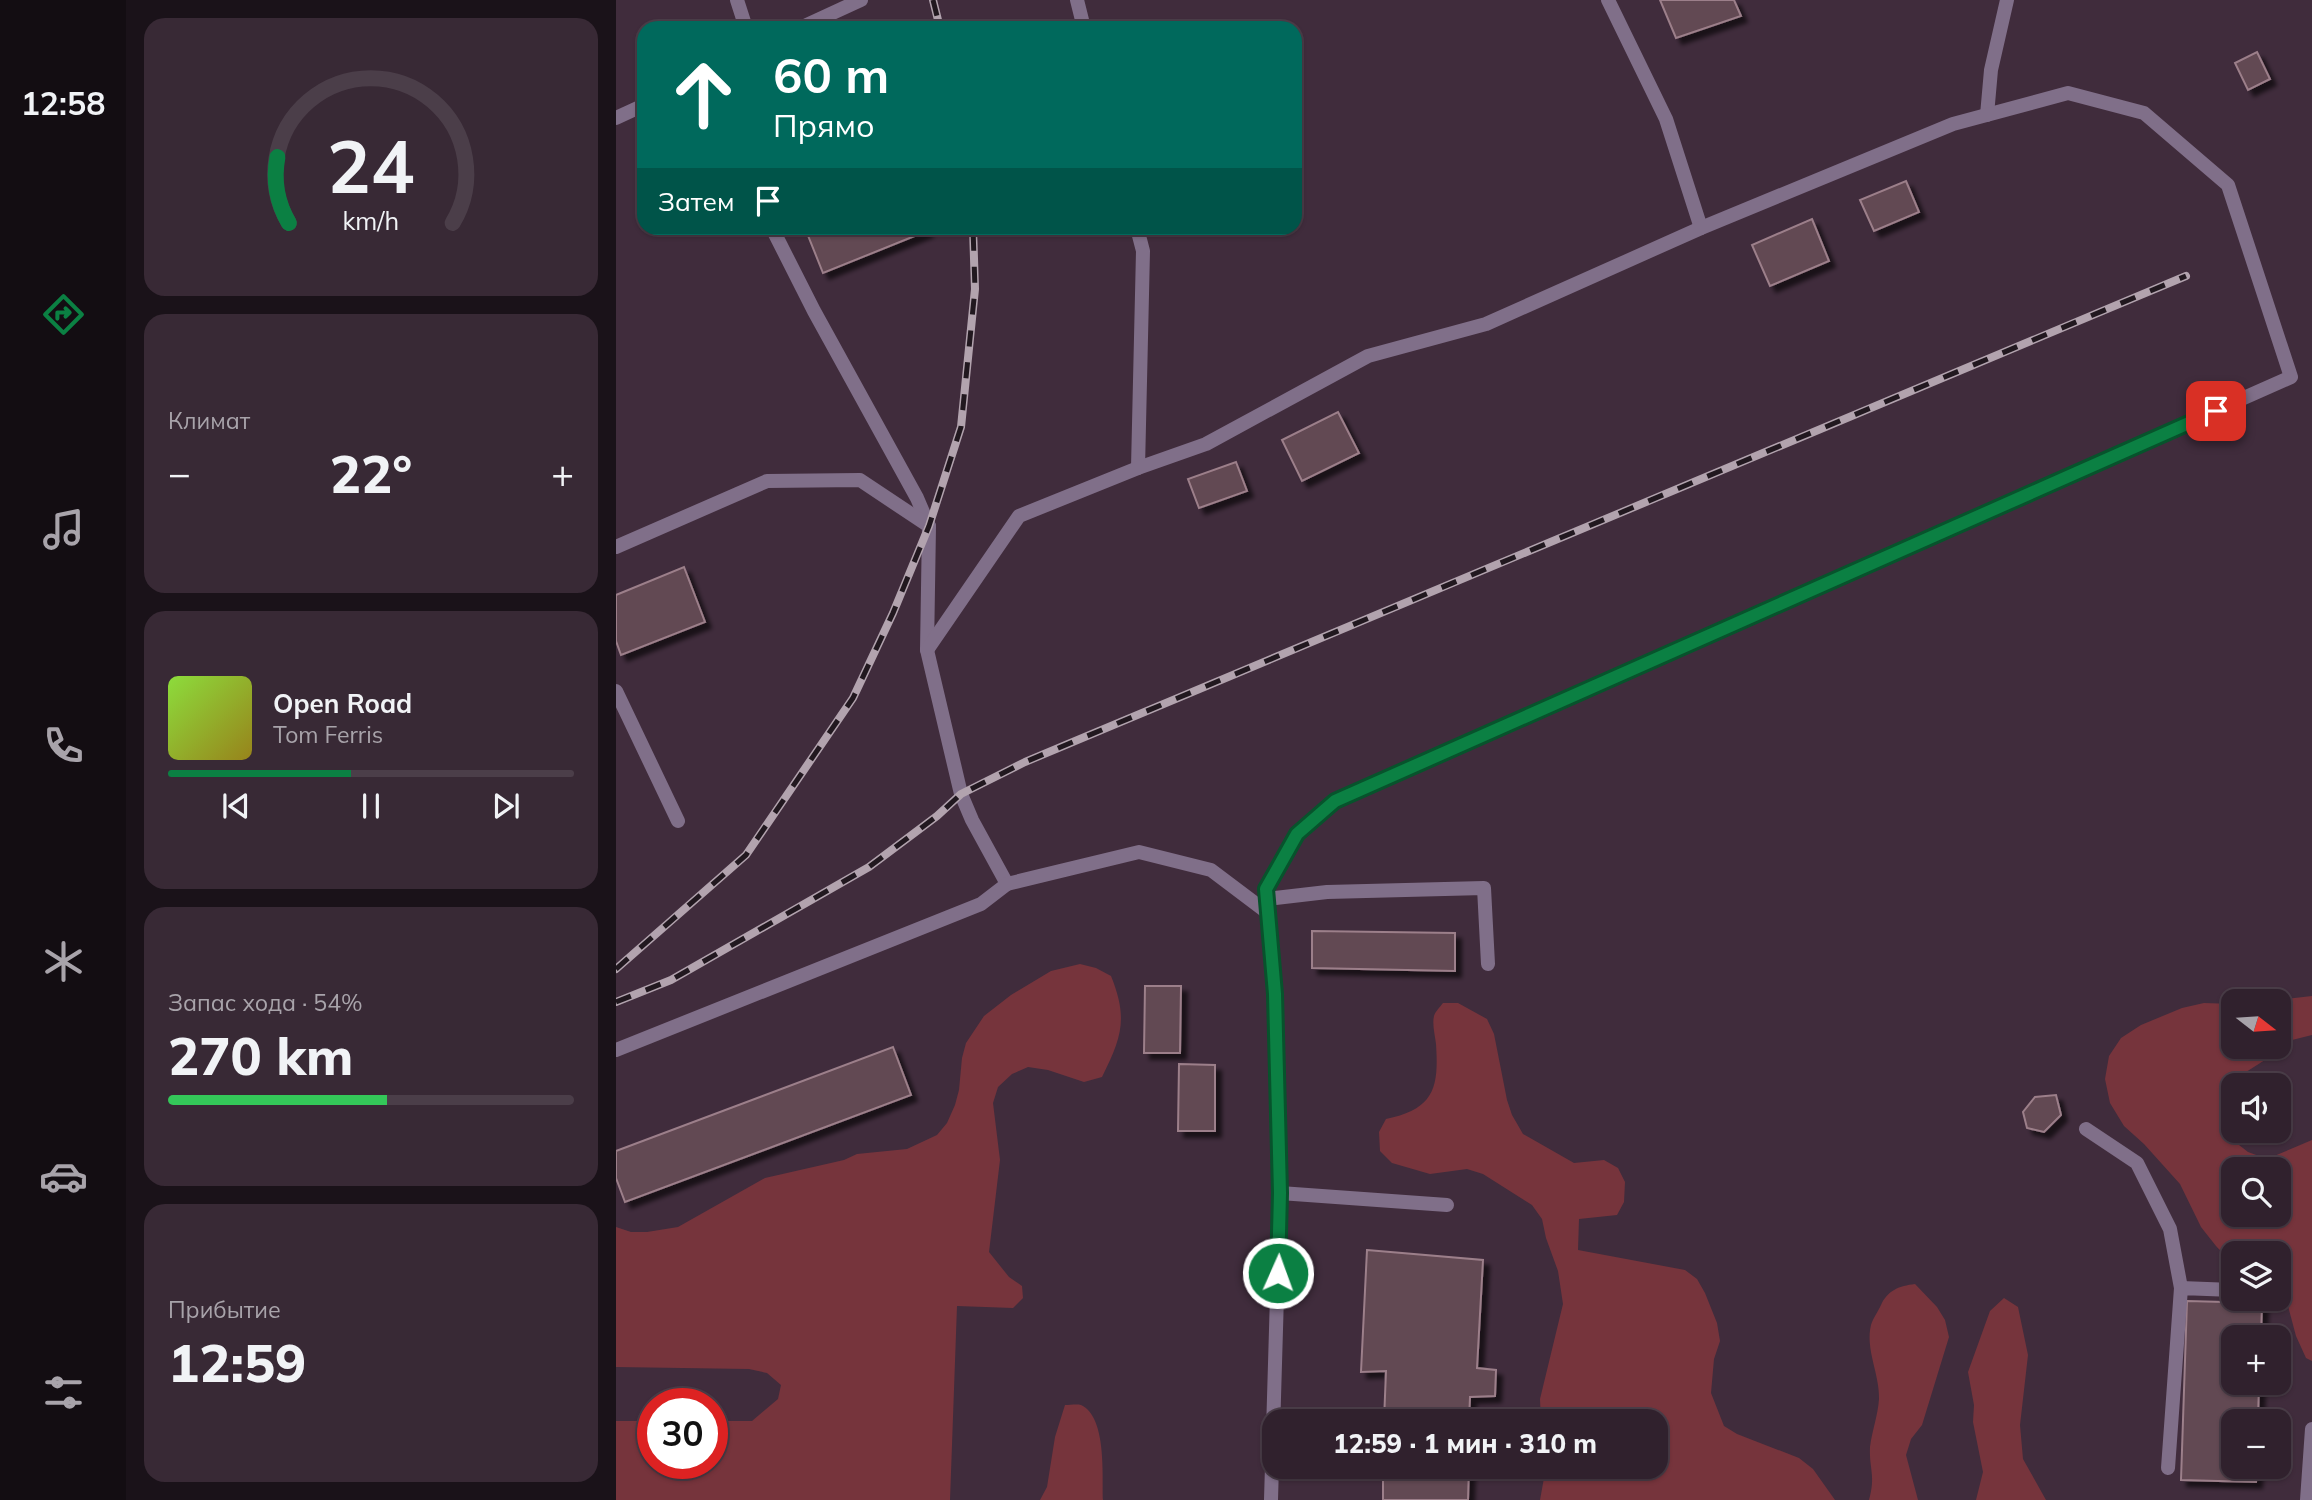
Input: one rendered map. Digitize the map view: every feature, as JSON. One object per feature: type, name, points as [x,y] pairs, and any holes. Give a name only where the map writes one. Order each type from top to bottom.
[{"type":"street","points":[[737,0],[744,21]]},
{"type":"street","points":[[815,21],[861,0]]},
{"type":"street","points":[[1077,0],[1082,21]]},
{"type":"street","points":[[1608,0],[1666,119],[1701,228]]},
{"type":"street","points":[[1987,115],[1991,70],[2007,0]]},
{"type":"street","points":[[927,650],[1019,516],[1206,443],[1368,356],[1486,324],[1701,228],[1953,124],[2068,93],[2144,113],[2228,185],[2291,377],[1335,801],[1297,834],[1266,889],[1275,994],[1280,1193],[1274,1409]]},
{"type":"street","points":[[616,118],[637,108]]},
{"type":"street","points":[[776,235],[814,311],[917,498],[929,526],[927,650],[961,794],[1007,884]]},
{"type":"street","points":[[1138,468],[1143,251],[1139,235]]},
{"type":"street","points":[[616,547],[767,481],[860,480],[929,526]]},
{"type":"street","points":[[616,691],[678,821]]},
{"type":"street","points":[[616,1050],[981,904],[1007,884],[1139,852],[1211,870],[1267,906],[1327,892],[1484,888],[1488,964]]},
{"type":"street","points":[[2086,1129],[2137,1163],[2170,1229],[2181,1288],[2168,1468]]},
{"type":"street","points":[[1280,1193],[1447,1205]]},
{"type":"street","points":[[2181,1288],[2221,1290]]},
{"type":"street","points":[[2307,1500],[2312,1429]]},
{"type":"street","points":[[1271,1500],[1272,1479]]},
{"type":"shaded area","points":[[1080,964],[1111,976],[1120,1004],[1118,1039],[1102,1077],[1084,1082],[1048,1070],[1028,1067],[1012,1074],[998,1087],[993,1103],[1000,1160],[989,1252],[1009,1277],[1022,1286],[1023,1298],[1013,1308],[957,1306],[950,1500],[616,1500],[616,1421],[637,1421],[637,1479],[728,1479],[728,1421],[752,1421],[778,1399],[781,1385],[767,1373],[749,1369],[616,1367],[616,1227],[631,1232],[647,1232],[678,1227],[765,1178],[844,1160],[857,1154],[907,1149],[937,1135],[947,1123],[955,1105],[966,1043],[984,1016],[1011,995],[1051,971]]},
{"type":"shaded area","points":[[2312,996],[2312,1035],[2291,1040],[2291,998]]},
{"type":"shaded area","points":[[1443,1003],[1458,1003],[1487,1019],[1494,1034],[1507,1100],[1523,1134],[1574,1163],[1604,1160],[1618,1168],[1625,1182],[1624,1202],[1617,1215],[1579,1219],[1578,1250],[1685,1270],[1697,1279],[1717,1323],[1720,1341],[1714,1359],[1711,1393],[1724,1426],[1737,1434],[1799,1458],[1813,1469],[1835,1500],[1540,1500],[1544,1479],[1668,1479],[1668,1409],[1540,1409],[1540,1399],[1563,1304],[1558,1271],[1542,1219],[1532,1205],[1483,1174],[1467,1169],[1430,1174],[1392,1163],[1380,1151],[1379,1132],[1386,1119],[1402,1115],[1424,1102],[1434,1084],[1437,1059],[1433,1026],[1435,1013]]},
{"type":"shaded area","points":[[2204,1003],[2221,1004],[2221,1059],[2266,1059],[2245,1073],[2221,1073],[2221,1143],[2236,1143],[2248,1152],[2262,1157],[2221,1157],[2221,1227],[2291,1227],[2291,1157],[2272,1157],[2312,1140],[2312,1361],[2306,1358],[2296,1336],[2289,1311],[2291,1241],[2221,1241],[2221,1251],[2201,1227],[2180,1184],[2124,1126],[2110,1103],[2105,1079],[2109,1056],[2121,1038],[2141,1025],[2182,1008]]},
{"type":"shaded area","points":[[1915,1284],[1937,1307],[1945,1320],[1949,1337],[1922,1425],[1911,1439],[1906,1455],[1918,1500],[1869,1500],[1872,1478],[1870,1447],[1879,1399],[1871,1353],[1871,1325],[1891,1292]]},
{"type":"shaded area","points":[[2004,1298],[2018,1307],[2028,1355],[2020,1425],[2023,1459],[2046,1500],[1976,1500],[1983,1472],[1973,1422],[1974,1405],[1968,1372],[1990,1311]]},
{"type":"shaded area","points":[[1065,1405],[1081,1405],[1095,1422],[1101,1448],[1103,1500],[1040,1500],[1047,1487],[1055,1437]]},
{"type":"building","points":[[1660,0],[1734,0],[1741,16],[1676,38]]},
{"type":"building","points":[[2257,52],[2270,79],[2248,90],[2235,63]]},
{"type":"building","points":[[1906,181],[1919,212],[1874,231],[1860,200]]},
{"type":"building","points":[[1812,219],[1829,261],[1770,286],[1752,245]]},
{"type":"building","points":[[808,235],[917,235],[823,273]]},
{"type":"building","points":[[1338,412],[1359,453],[1302,481],[1282,440]]},
{"type":"building","points":[[1236,462],[1247,491],[1199,508],[1188,479]]},
{"type":"building","points":[[684,567],[705,622],[621,655],[616,641],[616,595]]},
{"type":"building","points":[[1312,931],[1455,933],[1455,971],[1312,968]]},
{"type":"building","points":[[1145,986],[1181,986],[1180,1053],[1144,1053]]},
{"type":"building","points":[[893,1047],[911,1095],[625,1202],[616,1178],[616,1151]]},
{"type":"building","points":[[1179,1064],[1215,1065],[1215,1131],[1178,1131]]},
{"type":"building","points":[[2056,1095],[2061,1115],[2044,1132],[2027,1128],[2023,1112],[2035,1097]]},
{"type":"building","points":[[1367,1250],[1483,1260],[1477,1368],[1496,1370],[1495,1396],[1470,1397],[1470,1409],[1384,1409],[1386,1371],[1361,1372]]},
{"type":"building","points":[[2187,1301],[2221,1302],[2221,1311],[2262,1311],[2261,1325],[2221,1325],[2221,1395],[2259,1395],[2258,1409],[2221,1409],[2221,1479],[2256,1479],[2256,1482],[2181,1480]]},
{"type":"building","points":[[1383,1479],[1469,1479],[1468,1500],[1383,1500]]},
{"type":"railway","points":[[933,0],[938,21]]},
{"type":"railway","points":[[616,969],[746,855],[853,698],[893,613],[929,526],[961,427],[975,289],[973,235]]},
{"type":"railway","points":[[616,1002],[671,980],[869,867],[937,816],[961,794],[1025,762],[2186,276]]},
{"type":"route","points":[[1278,1273],[1280,1193],[1275,994],[1266,889],[1297,834],[1335,801],[2216,411]]}]
